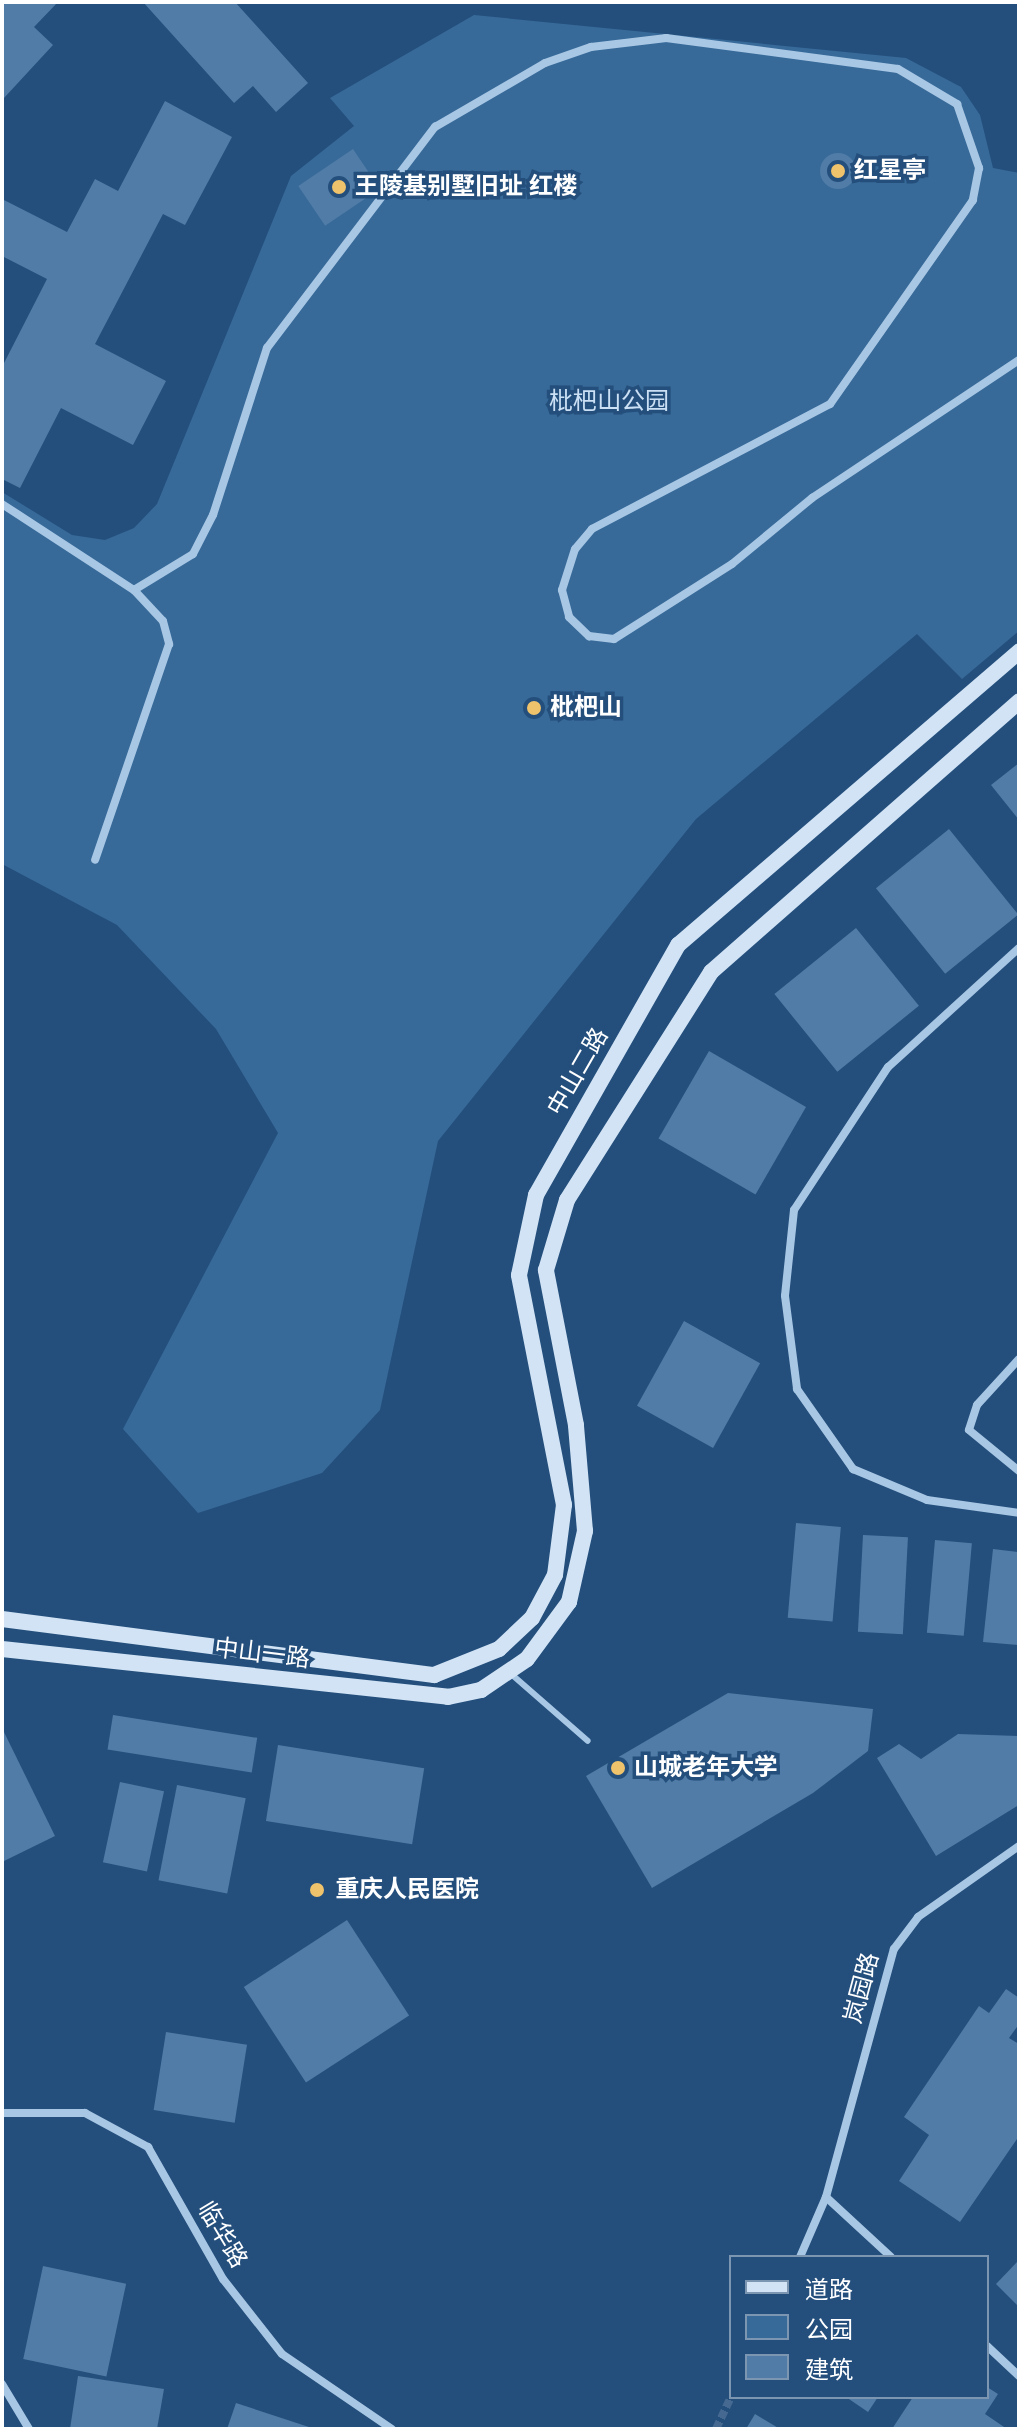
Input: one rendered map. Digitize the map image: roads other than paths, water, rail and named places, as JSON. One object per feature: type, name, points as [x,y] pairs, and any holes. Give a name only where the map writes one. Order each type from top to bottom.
[{"type":"main road","name":"中山二路","points":[[499,1649],[532,1618],[555,1575],[564,1505],[519,1275],[536,1195],[678,945],[1019,652]]},
{"type":"main road","points":[[510,1673],[542,1644],[569,1602],[585,1531],[576,1425],[546,1270],[567,1200],[711,972],[1019,701]]},
{"type":"main road","name":"中山一路","points":[[2,1619],[434,1675],[499,1649]]},
{"type":"main road","name":"中山一路","points":[[2,1649],[448,1697],[510,1673]]},
{"type":"street","points":[[134,590],[193,554],[213,515],[267,348],[435,127],[545,63],[591,47],[666,38],[898,69],[957,104],[979,168],[973,200],[830,404],[592,529],[575,549],[562,590],[569,617],[589,636],[614,639],[732,564],[812,498],[1019,360]]},
{"type":"street","points":[[2,504],[134,590],[163,621],[167,666],[95,860]]},
{"type":"street","points":[[1019,948],[888,1067],[794,1210],[785,1296],[797,1389],[853,1469],[927,1500],[1019,1513]]},
{"type":"street","points":[[1019,1359],[977,1405],[969,1430],[1019,1471]]},
{"type":"street","name":"岚园路","points":[[801,2255],[826,2197],[894,1949],[918,1917],[1019,1846]]},
{"type":"street","name":"临华路","points":[[2,2113],[85,2113],[148,2147],[223,2279],[282,2354],[392,2429]]},
{"type":"street","points":[[826,2197],[889,2255]]},
{"type":"street","points":[[989,2348],[1019,2376]]},
{"type":"street","points":[[2,2384],[29,2429]]},
{"type":"lane","points":[[510,1673],[588,1741]]},
{"type":"tunnel","points":[[716,2429],[730,2399]]},
{"type":"place","name":"红星亭","points":[[838,171]]},
{"type":"place","name":"王陵基别墅旧址 红楼","points":[[339,187]]},
{"type":"place","name":"枇杷山","points":[[534,708]]},
{"type":"place","name":"山城老年大学","points":[[618,1768]]},
{"type":"place","name":"重庆人民医院","points":[[317,1890]]},
{"type":"park label","name":"枇杷山公园","points":[[609,402]]}]
